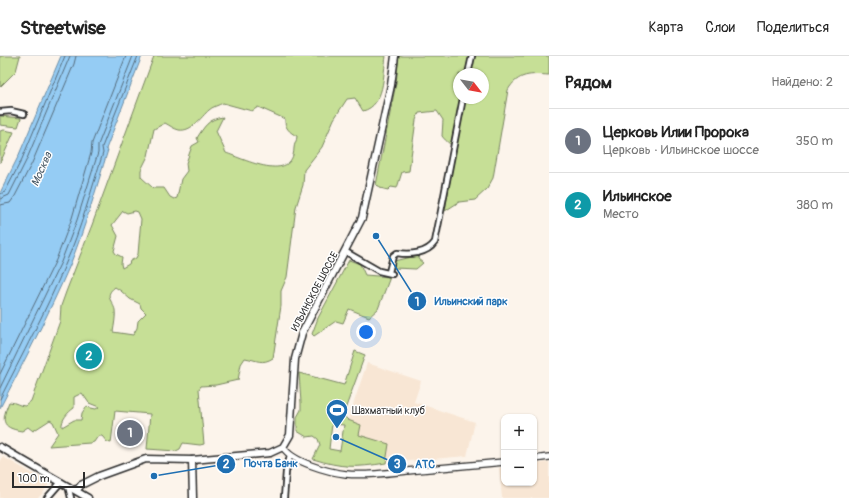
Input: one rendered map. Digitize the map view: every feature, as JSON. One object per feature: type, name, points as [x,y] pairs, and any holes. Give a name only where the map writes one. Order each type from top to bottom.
[{"type":"main road","name":"ИЛЬИНСКОЕ ШОССЕ","points":[[283,447],[291,429],[294,359],[299,341],[359,226],[366,205],[391,85],[395,56]]},
{"type":"main road","points":[[0,447],[77,490],[88,498]]},
{"type":"main road","points":[[77,490],[81,485],[136,462],[153,459],[192,460],[270,454],[283,447]]},
{"type":"main road","points":[[192,460],[194,498]]},
{"type":"street","points":[[469,68],[472,56]]},
{"type":"street","points":[[346,252],[380,271],[391,273],[393,256],[397,253],[407,255],[417,253],[431,247],[435,242],[462,104]]},
{"type":"street","points":[[0,112],[11,111],[24,114]]},
{"type":"street","points":[[283,447],[290,456],[337,473],[359,475],[501,462]]},
{"type":"street","points":[[284,498],[286,472],[290,456]]},
{"type":"street","points":[[537,459],[549,457]]},
{"type":"street","points":[[47,498],[61,482]]},
{"type":"street","points":[[68,486],[71,498]]},
{"type":"shaded area","points":[[367,363],[421,381],[414,402],[475,422],[467,456],[386,463],[388,444],[358,435],[348,420]]},
{"type":"shaded area","points":[[3,457],[46,481],[48,485],[38,498],[0,498],[0,462]]},
{"type":"shaded area","points":[[549,462],[549,498],[502,498],[499,468],[501,468],[501,486],[537,486],[537,464]]},
{"type":"green space","points":[[0,56],[20,56],[16,71],[0,87]]},
{"type":"green space","points":[[154,56],[386,56],[382,88],[375,103],[370,108],[363,111],[355,98],[347,99],[334,119],[322,147],[304,170],[303,185],[296,207],[287,277],[281,291],[281,306],[273,358],[262,362],[245,358],[241,364],[238,380],[216,385],[201,386],[199,389],[204,444],[183,443],[180,449],[176,451],[147,449],[150,414],[115,411],[111,443],[107,442],[102,436],[98,436],[94,442],[90,443],[49,446],[58,433],[53,422],[50,420],[33,431],[28,427],[22,431],[15,430],[6,425],[4,418],[9,402],[25,406],[31,401],[60,321],[61,306]],"holes":[[[223,103],[252,111],[258,107],[285,119],[285,125],[297,136],[292,159],[285,165],[277,167],[255,164],[226,153],[216,131],[223,117],[218,118],[207,124],[197,138],[199,142],[192,146],[186,163],[187,171],[181,179],[177,198],[174,199],[170,197],[164,188],[153,188],[141,177],[141,170],[148,156],[154,129],[165,123],[179,130],[188,129],[214,107]],[[123,211],[127,213],[135,211],[138,212],[141,219],[138,254],[136,258],[122,268],[122,257],[114,251],[118,236],[112,225]],[[115,287],[130,299],[140,304],[141,308],[146,313],[138,321],[137,328],[133,335],[113,332],[115,310],[109,296],[111,290]],[[82,393],[89,403],[99,407],[96,409],[86,407],[82,413],[81,420],[74,420],[62,427],[65,416],[74,408],[74,397]]]},
{"type":"green space","points":[[399,56],[549,56],[549,75],[526,76],[516,80],[508,90],[493,178],[487,189],[475,200],[459,202],[445,211],[455,151],[442,136],[443,120],[437,111],[419,113],[416,120],[409,171],[402,172],[397,188],[391,187],[388,190],[380,188],[376,185],[396,83]]},
{"type":"green space","points":[[0,116],[21,118],[18,127],[0,125]]},
{"type":"green space","points":[[4,130],[14,132],[0,163],[0,131]]},
{"type":"green space","points":[[419,255],[418,259],[423,263],[416,269],[394,268],[394,261]]},
{"type":"green space","points":[[349,260],[360,264],[365,275],[390,277],[378,309],[369,317],[349,309],[343,323],[336,321],[314,336],[312,334],[318,318]]},
{"type":"green space","points":[[355,351],[365,355],[343,415],[348,420],[361,425],[359,435],[389,444],[386,463],[366,466],[341,466],[313,459],[320,445],[318,439],[314,436],[307,437],[297,431],[297,417],[301,410],[299,373],[344,385]],"holes":[[[332,424],[344,425],[340,451],[329,449]]]},
{"type":"water","name":"Москва","points":[[61,56],[142,56],[106,149],[108,150],[95,194],[70,265],[45,319],[0,408],[0,193],[18,157]]},
{"type":"place","name":"Ильинский парк","points":[[376,236]]},
{"type":"place","name":"Ильинское","points":[[89,356]]},
{"type":"place","name":"Шахматный клуб","points":[[337,430]]},
{"type":"place","name":"Церковь Илии Пророка","points":[[130,433]]},
{"type":"place","name":"АТС","points":[[336,437]]},
{"type":"place","name":"Почта Банк","points":[[154,476]]}]
